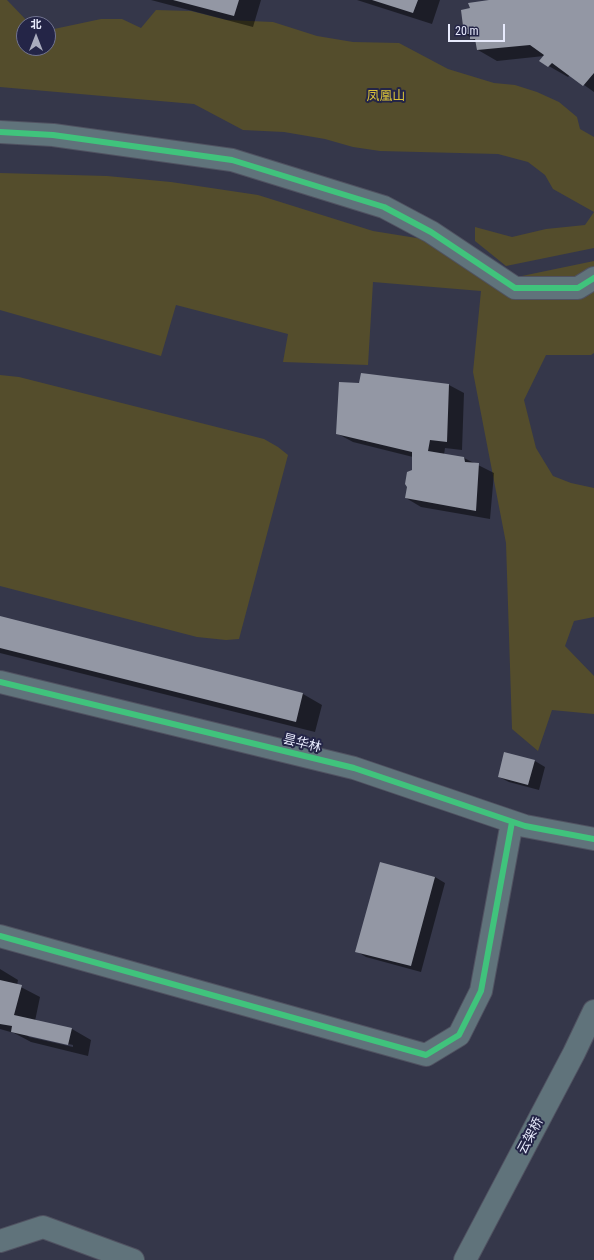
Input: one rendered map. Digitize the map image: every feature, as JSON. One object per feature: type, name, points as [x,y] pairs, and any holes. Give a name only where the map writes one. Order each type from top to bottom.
[{"type":"street","points":[[0,132],[53,135],[232,160],[384,207],[431,232],[515,288],[578,288],[594,278]]},
{"type":"street","name":"昙华林","points":[[0,682],[354,768],[525,826],[594,839]]},
{"type":"street","points":[[0,936],[426,1055],[459,1035],[481,991],[512,822]]},
{"type":"street","name":"云架桥","points":[[466,1260],[571,1060],[594,1011]]},
{"type":"street","points":[[0,1241],[43,1227],[132,1260]]},
{"type":"green space","name":"凤凰山","points":[[0,0],[7,0],[22,16],[16,16],[16,56],[56,56],[56,29],[101,19],[122,19],[141,28],[156,10],[191,11],[227,20],[273,22],[317,36],[353,42],[399,43],[448,69],[494,83],[515,85],[537,92],[559,102],[577,117],[580,129],[594,137],[594,212],[553,189],[545,175],[528,162],[498,154],[380,151],[353,147],[325,139],[284,132],[243,130],[194,104],[0,87]]},
{"type":"green space","points":[[0,173],[107,176],[171,182],[258,195],[373,231],[429,240],[517,277],[594,261],[594,353],[591,355],[546,355],[524,400],[536,448],[553,476],[571,483],[594,488],[594,617],[574,621],[565,646],[594,676],[594,714],[552,710],[538,751],[512,729],[506,543],[473,372],[481,291],[373,282],[368,365],[283,362],[288,334],[176,305],[161,356],[0,310]]},
{"type":"green space","points":[[594,212],[594,248],[506,266],[475,241],[475,227],[512,237],[546,229],[585,225]]},
{"type":"green space","points":[[0,375],[19,377],[264,439],[288,455],[239,639],[226,640],[197,637],[0,586]]},
{"type":"building","points":[[173,0],[239,0],[234,16]]},
{"type":"building","points":[[372,0],[418,0],[413,13]]},
{"type":"building","points":[[489,0],[594,0],[594,73],[583,86],[552,63],[548,67],[539,61],[544,55],[530,45],[477,50],[475,39],[470,39],[470,34],[464,34],[461,10],[470,8],[468,3]]},
{"type":"building","points":[[361,373],[449,384],[447,442],[430,440],[428,451],[464,457],[465,462],[479,463],[476,511],[405,498],[407,472],[412,470],[412,452],[336,434],[339,382],[359,383]]},
{"type":"building","points":[[0,616],[303,693],[296,722],[0,648]]},
{"type":"building","points":[[504,752],[535,760],[528,785],[498,777]]},
{"type":"building","points":[[380,862],[435,877],[411,966],[355,952]]},
{"type":"building","points":[[0,980],[22,985],[14,1015],[72,1028],[68,1045],[11,1032],[12,1026],[0,1024]]},
{"type":"cycle path","points":[[0,132],[53,135],[232,160],[384,207],[431,232],[515,288],[578,288],[594,278]]},
{"type":"cycle path","points":[[0,682],[354,768],[525,826],[594,839]]},
{"type":"cycle path","points":[[0,936],[426,1055],[459,1035],[481,991],[512,822]]}]
